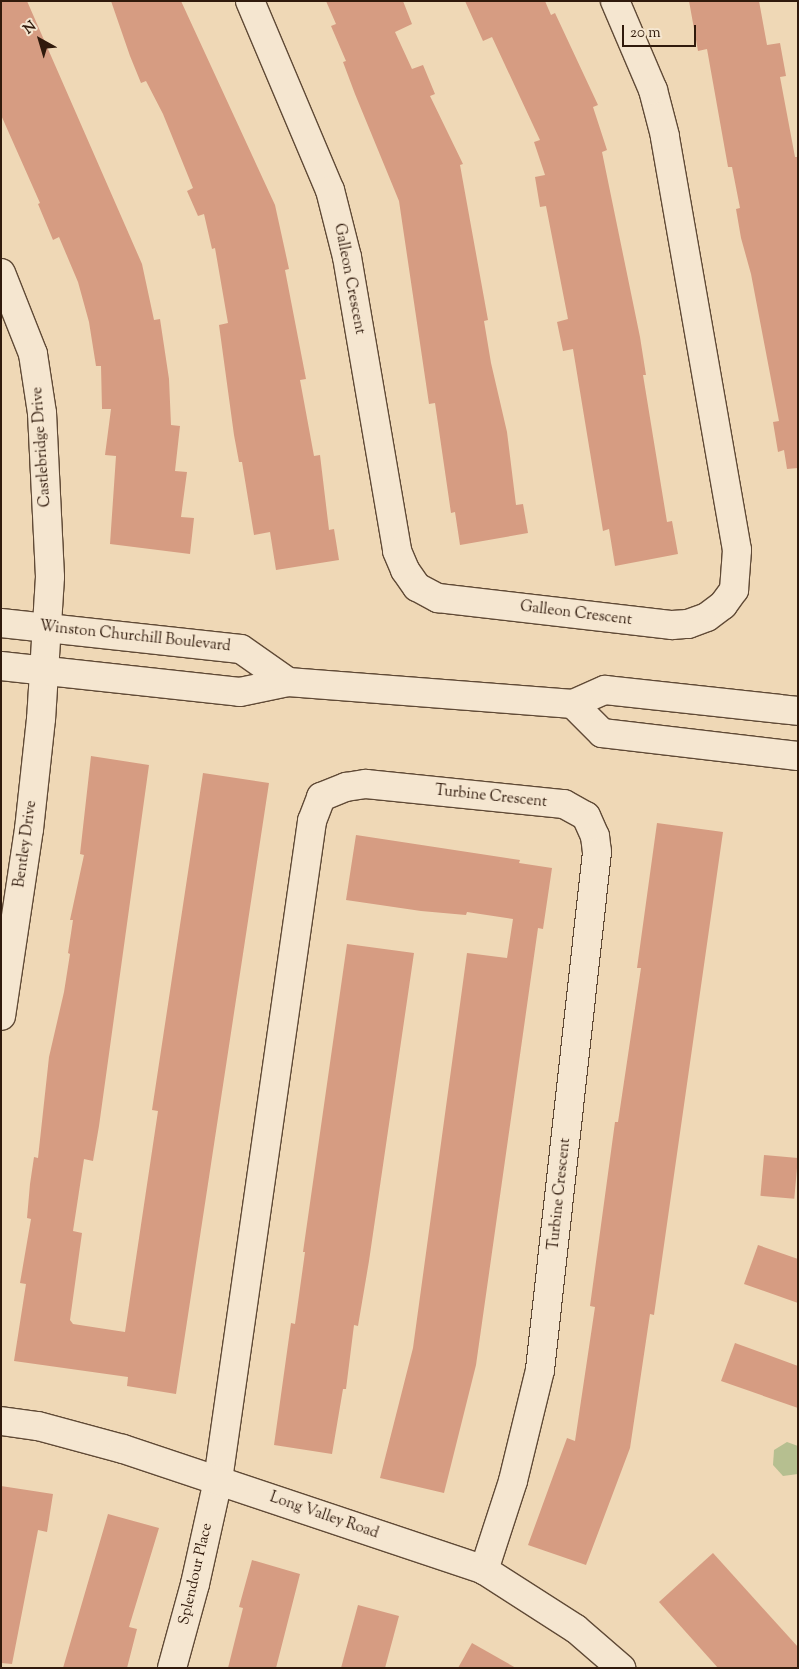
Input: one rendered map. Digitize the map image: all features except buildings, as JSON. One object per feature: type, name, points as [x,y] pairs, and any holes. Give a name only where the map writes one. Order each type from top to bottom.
[{"type":"street","name":"Galleon Crescent","points":[[250,1],[330,190],[347,257],[397,551],[405,570],[417,587],[438,598],[672,625],[688,624],[708,617],[723,605],[734,590],[737,550],[665,136],[653,90],[615,1]]},
{"type":"street","name":"Castlebridge Drive","points":[[1,273],[33,354],[42,413],[50,577],[44,671]]},
{"type":"street","name":"Winston Churchill Boulevard","points":[[1,623],[241,649],[288,682]]},
{"type":"street","points":[[1,666],[240,692],[288,682],[573,704],[605,690],[798,711]]},
{"type":"street","name":"Bentley Drive","points":[[1,1016],[30,829],[44,671]]},
{"type":"street","points":[[573,704],[602,733],[798,756]]},
{"type":"street","name":"Turbine Crescent","points":[[218,1480],[316,805],[329,792],[366,784],[564,804],[586,816],[597,852],[540,1370],[513,1481],[484,1570]]},
{"type":"street","name":"Long Valley Road","points":[[1,1421],[38,1426],[218,1480],[484,1570],[576,1629],[621,1668]]},
{"type":"street","name":"Splendour Place","points":[[172,1668],[195,1584],[218,1480]]},
{"type":"green space","points":[[787,1442],[798,1446],[798,1474],[783,1476],[773,1465],[774,1450]]}]
